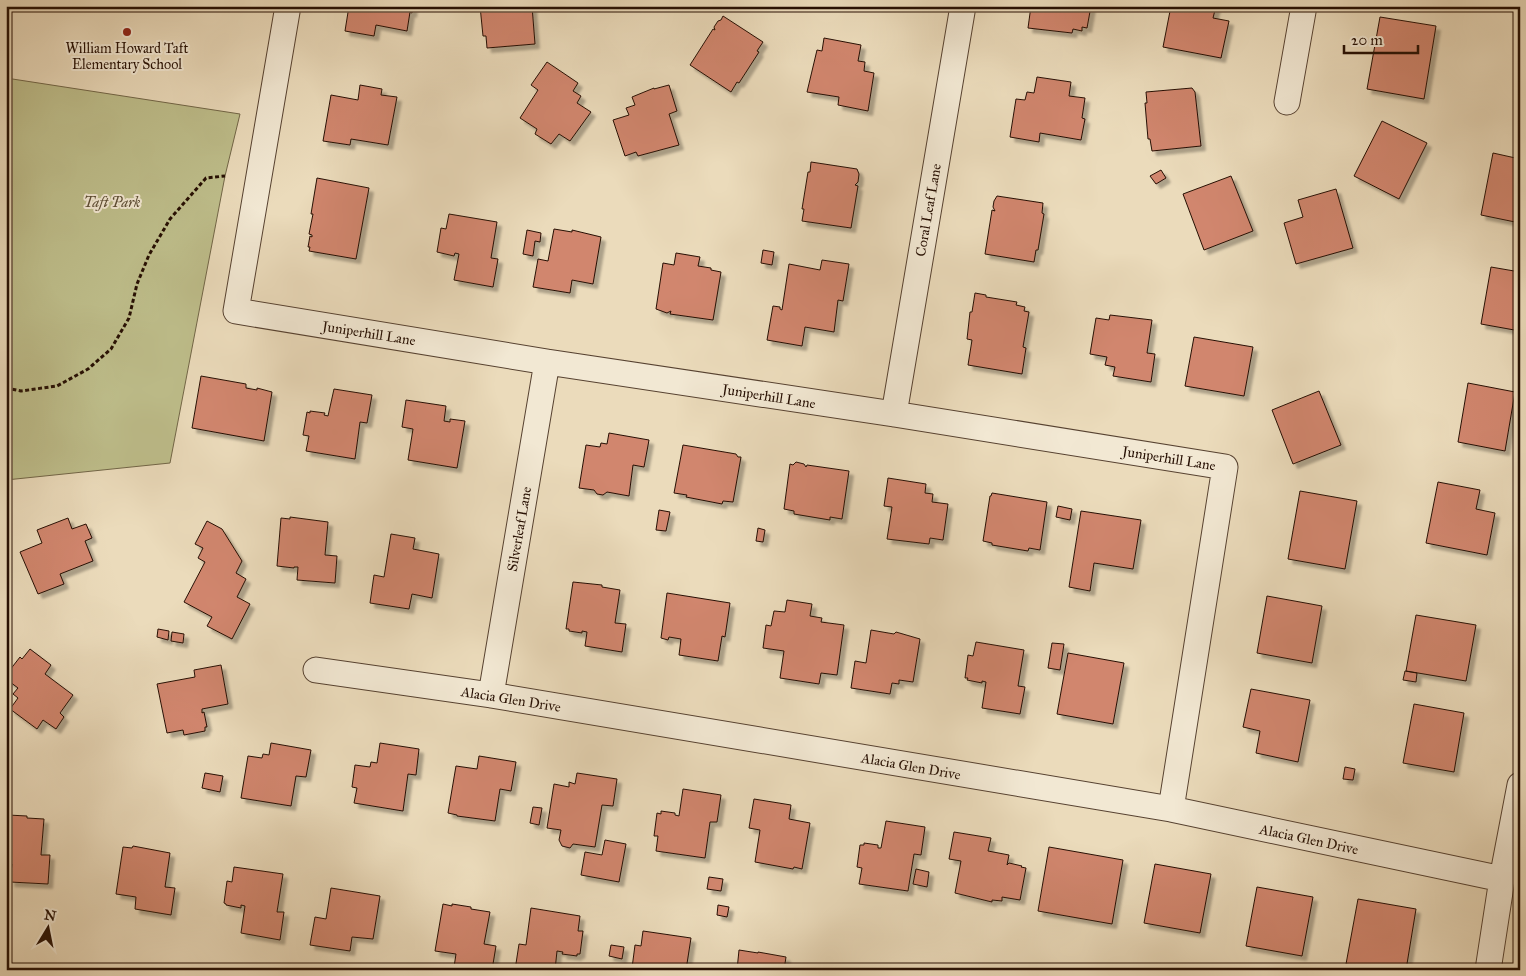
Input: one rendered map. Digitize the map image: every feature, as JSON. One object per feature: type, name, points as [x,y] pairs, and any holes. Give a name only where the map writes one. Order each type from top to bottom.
[{"type":"street","name":"Juniperhill Lane","points":[[288,6],[236,311],[547,362],[894,414],[1226,467],[1171,809]]},
{"type":"street","name":"Coral Leaf Lane","points":[[894,414],[963,6]]},
{"type":"street","points":[[1287,102],[1304,6]]},
{"type":"street","name":"Silverleaf Lane","points":[[491,695],[547,362]]},
{"type":"street","name":"Alacia Glen Drive","points":[[316,670],[491,695],[1171,809],[1502,879]]},
{"type":"street","points":[[1488,970],[1502,879],[1520,784]]},
{"type":"path","points":[[6,388],[21,391],[57,386],[88,369],[111,348],[129,318],[137,284],[149,255],[170,219],[206,178],[225,176]]},
{"type":"green space","name":"Taft Park","points":[[6,78],[240,114],[225,176],[170,463],[6,480]]},
{"type":"building","points":[[349,6],[413,6],[412,13],[410,12],[407,31],[376,25],[374,36],[345,31]]},
{"type":"building","points":[[480,6],[532,6],[535,44],[487,48],[486,36],[483,36]]},
{"type":"building","points":[[1031,6],[1091,6],[1087,28],[1082,27],[1082,31],[1073,29],[1072,33],[1028,28]]},
{"type":"building","points":[[1171,6],[1216,6],[1213,18],[1229,21],[1221,58],[1163,47]]},
{"type":"building","points":[[723,16],[763,42],[757,51],[759,52],[731,92],[690,65]]},
{"type":"building","points":[[1380,17],[1436,26],[1424,99],[1367,89]]},
{"type":"building","points":[[824,38],[861,45],[858,61],[865,62],[864,71],[874,73],[868,111],[838,105],[839,97],[807,92],[817,50],[822,51]]},
{"type":"building","points":[[547,62],[578,83],[573,91],[581,96],[577,103],[591,112],[570,141],[559,134],[551,144],[535,134],[537,129],[520,118],[538,90],[531,85]]},
{"type":"building","points":[[1037,77],[1071,82],[1069,96],[1085,98],[1082,118],[1085,119],[1081,140],[1040,133],[1039,142],[1010,137],[1016,99],[1025,100],[1027,92],[1034,93]]},
{"type":"building","points":[[360,85],[382,89],[381,95],[397,97],[388,145],[351,139],[350,145],[323,141],[331,95],[358,100]]},
{"type":"building","points":[[669,85],[677,111],[669,114],[679,145],[638,156],[636,152],[625,156],[613,120],[629,115],[626,108],[635,105],[632,97],[654,88]]},
{"type":"building","points":[[1192,88],[1195,92],[1201,146],[1152,151],[1150,139],[1148,139],[1146,92]]},
{"type":"building","points":[[1382,121],[1427,143],[1399,199],[1354,176]]},
{"type":"building","points":[[1493,153],[1520,159],[1520,223],[1481,215]]},
{"type":"building","points":[[811,162],[857,169],[859,174],[858,182],[855,185],[858,186],[851,228],[802,221],[804,209],[802,209]]},
{"type":"building","points":[[1161,170],[1166,178],[1156,184],[1150,176]]},
{"type":"building","points":[[1231,176],[1253,231],[1204,250],[1183,194]]},
{"type":"building","points":[[317,178],[369,188],[356,259],[309,251],[310,236],[312,237],[309,234],[313,214],[311,214]]},
{"type":"building","points":[[1336,189],[1353,248],[1296,264],[1284,223],[1303,217],[1298,200]]},
{"type":"building","points":[[997,196],[1043,203],[1042,213],[1044,214],[1034,262],[985,254],[992,210],[995,211],[993,207]]},
{"type":"building","points":[[449,214],[497,222],[491,258],[498,259],[493,287],[454,280],[459,254],[455,253],[454,256],[437,252],[441,228],[446,229]]},
{"type":"building","points":[[554,229],[572,232],[572,230],[601,237],[593,284],[572,280],[570,293],[533,287],[538,259],[548,261]]},
{"type":"building","points":[[527,230],[541,233],[540,242],[535,241],[533,256],[523,254]]},
{"type":"building","points":[[763,250],[774,252],[772,265],[761,263]]},
{"type":"building","points":[[676,253],[700,257],[698,266],[721,272],[713,320],[670,314],[671,311],[667,313],[656,309],[663,263],[674,265]]},
{"type":"building","points":[[822,260],[849,264],[843,301],[838,300],[834,332],[805,327],[802,346],[767,340],[773,306],[780,307],[782,310],[789,264],[820,270]]},
{"type":"building","points":[[1491,267],[1520,272],[1520,331],[1481,324]]},
{"type":"building","points":[[975,293],[986,295],[986,297],[1017,302],[1016,305],[1025,307],[1024,311],[1029,312],[1023,347],[1026,348],[1022,374],[968,365],[972,340],[967,339],[970,312],[972,312]]},
{"type":"building","points":[[1110,315],[1152,320],[1147,353],[1155,354],[1151,382],[1113,376],[1115,367],[1105,365],[1107,357],[1090,354],[1096,318],[1109,320]]},
{"type":"building","points":[[1194,337],[1253,347],[1244,396],[1185,386]]},
{"type":"building","points":[[201,376],[246,384],[246,388],[257,390],[257,388],[272,392],[264,441],[192,428]]},
{"type":"building","points":[[1468,383],[1515,392],[1505,451],[1458,442]]},
{"type":"building","points":[[334,389],[372,395],[367,423],[360,422],[355,459],[306,451],[309,436],[303,435],[307,412],[325,413],[324,415],[328,416]]},
{"type":"building","points":[[1319,391],[1341,445],[1293,464],[1272,410]]},
{"type":"building","points":[[406,400],[446,406],[444,421],[450,422],[450,419],[465,421],[457,468],[408,460],[413,429],[402,427]]},
{"type":"building","points":[[609,433],[649,440],[644,467],[633,465],[629,496],[607,492],[603,495],[597,494],[594,490],[579,488],[586,445],[600,447],[601,443],[607,444]]},
{"type":"building","points":[[683,445],[736,454],[738,457],[741,457],[733,502],[723,501],[722,504],[674,493]]},
{"type":"building","points":[[796,462],[804,464],[806,467],[807,465],[849,471],[842,519],[830,517],[830,520],[794,514],[794,511],[784,509],[790,464],[793,465]]},
{"type":"building","points":[[888,478],[926,484],[925,493],[933,494],[932,502],[948,504],[943,540],[930,538],[929,544],[887,539],[892,507],[884,506]]},
{"type":"building","points":[[1438,482],[1480,490],[1476,509],[1495,513],[1487,555],[1426,543]]},
{"type":"building","points":[[1300,491],[1357,501],[1345,569],[1288,559]]},
{"type":"building","points":[[992,493],[1047,502],[1040,550],[1029,548],[1028,551],[992,545],[992,543],[983,541]]},
{"type":"building","points":[[1058,506],[1072,509],[1070,520],[1056,517]]},
{"type":"building","points":[[659,510],[670,512],[666,531],[656,530]]},
{"type":"building","points":[[1081,511],[1141,520],[1133,569],[1094,563],[1090,591],[1069,587]]},
{"type":"building","points":[[290,517],[328,522],[325,555],[337,556],[335,583],[297,580],[298,567],[277,566],[281,518],[290,519]]},
{"type":"building","points":[[68,518],[72,529],[86,524],[92,538],[85,541],[93,561],[60,574],[64,584],[38,594],[20,552],[42,543],[37,530]]},
{"type":"building","points":[[207,521],[222,529],[242,561],[236,573],[246,579],[237,597],[250,604],[232,639],[207,626],[212,617],[184,602],[205,562],[198,558],[203,548],[195,544]]},
{"type":"building","points":[[758,528],[765,530],[763,542],[756,541]]},
{"type":"building","points":[[391,534],[415,538],[413,549],[439,554],[432,598],[412,594],[409,609],[370,603],[374,575],[384,577]]},
{"type":"building","points":[[573,582],[602,585],[602,587],[620,590],[615,623],[626,624],[622,652],[585,646],[587,632],[582,631],[582,633],[566,629]]},
{"type":"building","points":[[667,593],[730,603],[725,637],[722,636],[718,661],[679,655],[681,639],[669,637],[668,640],[661,638]]},
{"type":"building","points":[[1267,596],[1322,606],[1312,663],[1257,653]]},
{"type":"building","points":[[787,600],[812,604],[810,616],[822,618],[821,622],[844,625],[837,675],[821,673],[819,684],[780,678],[784,651],[763,648],[766,625],[771,626],[774,611],[785,612]]},
{"type":"building","points":[[1416,615],[1476,625],[1466,681],[1406,671]]},
{"type":"building","points":[[158,629],[169,631],[168,640],[157,637]]},
{"type":"building","points":[[871,630],[894,634],[896,632],[920,639],[913,682],[899,680],[899,684],[892,683],[890,694],[851,688],[855,661],[866,663]]},
{"type":"building","points":[[172,632],[184,634],[183,643],[171,641]]},
{"type":"building","points":[[976,642],[1024,650],[1018,686],[1025,687],[1020,714],[982,708],[986,682],[982,681],[982,683],[965,678],[968,655],[973,656]]},
{"type":"building","points":[[1052,643],[1064,644],[1060,670],[1048,668]]},
{"type":"building","points":[[30,649],[51,665],[45,674],[73,695],[60,713],[64,717],[56,729],[43,720],[37,729],[10,709],[18,698],[13,694],[18,688],[6,679],[6,675],[20,657],[22,659]]},
{"type":"building","points":[[1068,653],[1124,663],[1113,724],[1057,714]]},
{"type":"building","points":[[221,665],[228,704],[202,709],[207,727],[205,727],[205,731],[184,735],[183,730],[167,733],[157,684],[195,677],[194,670]]},
{"type":"building","points":[[1405,671],[1417,673],[1416,682],[1403,680]]},
{"type":"building","points":[[1251,689],[1310,700],[1298,762],[1256,753],[1260,731],[1243,727]]},
{"type":"building","points":[[1414,704],[1464,713],[1454,772],[1403,763]]},
{"type":"building","points":[[271,743],[311,750],[306,777],[296,776],[291,806],[241,798],[248,756],[262,758],[263,754],[269,755]]},
{"type":"building","points":[[380,743],[419,749],[416,775],[408,774],[403,811],[354,803],[357,788],[352,787],[355,765],[370,767],[371,762],[377,763]]},
{"type":"building","points":[[479,756],[516,762],[511,791],[500,789],[495,821],[448,813],[456,766],[477,769]]},
{"type":"building","points":[[1345,767],[1355,769],[1353,780],[1343,779]]},
{"type":"building","points":[[205,773],[223,776],[220,792],[202,788]]},
{"type":"building","points":[[577,773],[617,779],[613,806],[602,805],[595,847],[573,844],[570,848],[562,846],[559,840],[561,830],[547,828],[554,784],[569,787],[569,782],[575,784]]},
{"type":"building","points":[[683,789],[721,795],[717,822],[710,822],[705,858],[656,851],[658,836],[654,836],[657,813],[661,814],[661,811],[675,813],[675,815],[679,816]]},
{"type":"building","points":[[754,799],[791,805],[789,819],[810,823],[802,869],[755,862],[760,830],[749,828]]},
{"type":"building","points":[[533,807],[542,808],[539,825],[530,823]]},
{"type":"building","points":[[8,815],[44,819],[41,855],[50,855],[48,884],[10,882],[12,864],[6,864]]},
{"type":"building","points":[[886,821],[925,827],[921,855],[914,854],[908,891],[859,884],[862,868],[857,867],[860,845],[864,845],[864,843],[878,845],[878,848],[881,848]]},
{"type":"building","points":[[954,832],[991,838],[988,851],[1009,855],[1007,865],[1009,863],[1026,868],[1020,900],[1002,897],[1002,901],[992,900],[992,902],[955,893],[961,861],[949,859]]},
{"type":"building","points":[[605,840],[626,844],[619,882],[581,875],[585,852],[602,855]]},
{"type":"building","points":[[133,846],[170,853],[165,887],[175,888],[171,915],[135,909],[136,897],[116,894],[123,847],[132,848]]},
{"type":"building","points":[[1049,847],[1123,860],[1112,924],[1038,911]]},
{"type":"building","points":[[1155,864],[1211,874],[1200,933],[1144,923]]},
{"type":"building","points":[[234,867],[283,874],[277,912],[284,912],[280,940],[241,933],[245,906],[241,905],[241,908],[224,903],[227,881],[232,882]]},
{"type":"building","points":[[916,869],[929,872],[927,887],[913,884]]},
{"type":"building","points":[[709,877],[723,879],[721,891],[707,889]]},
{"type":"building","points":[[1257,887],[1313,897],[1302,956],[1246,946]]},
{"type":"building","points":[[331,888],[380,896],[373,939],[352,937],[350,951],[310,945],[315,917],[326,919]]},
{"type":"building","points":[[1358,899],[1416,909],[1406,970],[1381,970],[1346,964]]},
{"type":"building","points":[[443,904],[471,907],[471,909],[490,912],[484,944],[496,946],[492,970],[471,970],[454,967],[456,954],[435,951]]},
{"type":"building","points":[[718,905],[729,907],[727,917],[717,915]]},
{"type":"building","points":[[531,908],[580,916],[578,931],[583,931],[580,954],[577,954],[577,956],[562,954],[563,952],[557,951],[555,970],[515,970],[519,944],[526,945]]},
{"type":"building","points":[[643,931],[691,938],[686,970],[636,970],[636,968],[632,968],[635,945],[641,946]]},
{"type":"building","points":[[611,945],[624,947],[622,959],[609,956]]},
{"type":"building","points":[[739,950],[786,957],[784,970],[737,970]]},
{"type":"building","points":[[847,965],[879,970],[847,970]]},
{"type":"place","name":"William Howard Taft Elementary School","points":[[127,32]]}]
